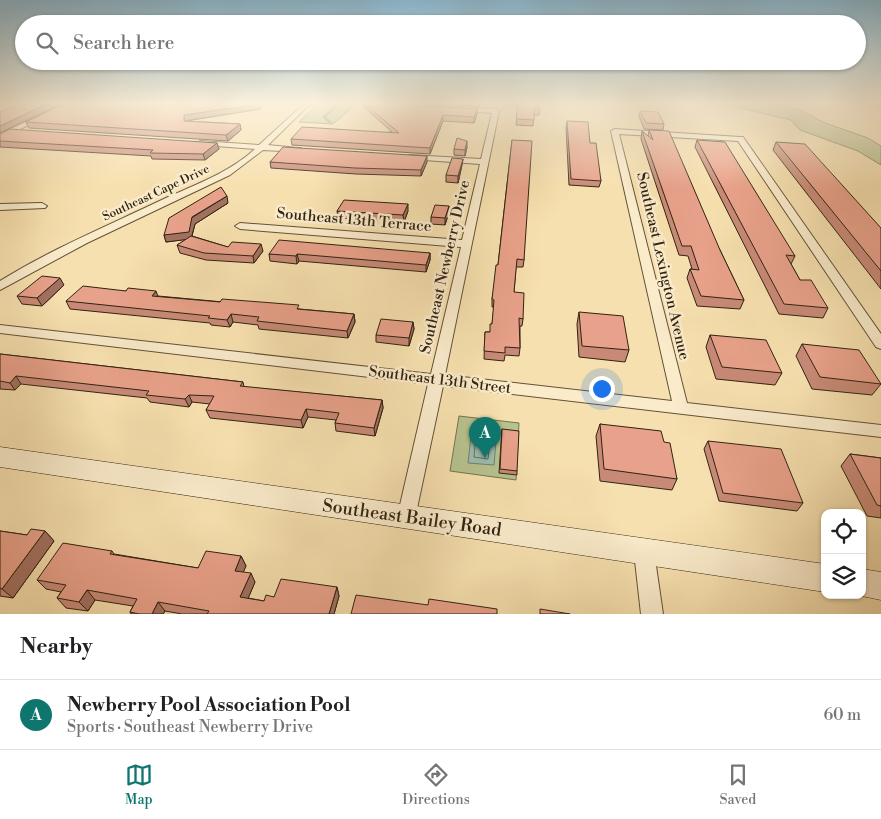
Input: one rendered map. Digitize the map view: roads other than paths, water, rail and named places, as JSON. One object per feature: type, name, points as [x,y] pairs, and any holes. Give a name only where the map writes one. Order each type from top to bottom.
[{"type":"main road","name":"Southeast Bailey Road","points":[[0,457],[821,577]]},
{"type":"main road","points":[[866,584],[881,586]]},
{"type":"street","points":[[24,132],[31,132]]},
{"type":"street","name":"Southeast Cape Drive","points":[[0,286],[83,241],[209,183],[242,164],[278,132]]},
{"type":"street","name":"Southeast Newberry Drive","points":[[406,518],[492,132]]},
{"type":"street","name":"Southeast Lexington Avenue","points":[[615,132],[681,408]]},
{"type":"street","name":"Southeast Lexington Avenue","points":[[625,132],[740,139],[881,344]]},
{"type":"street","points":[[195,143],[312,150]]},
{"type":"street","points":[[398,156],[485,162]]},
{"type":"street","points":[[0,207],[42,206]]},
{"type":"street","name":"Southeast 13th Terrace","points":[[240,226],[466,244]]},
{"type":"street","name":"Southeast 13th Street","points":[[0,328],[881,431]]},
{"type":"street","points":[[644,552],[652,614]]},
{"type":"water","points":[[472,427],[497,429],[494,465],[468,463]]},
{"type":"place","name":"Newberry Pool Association Pool","points":[[485,458]]}]
